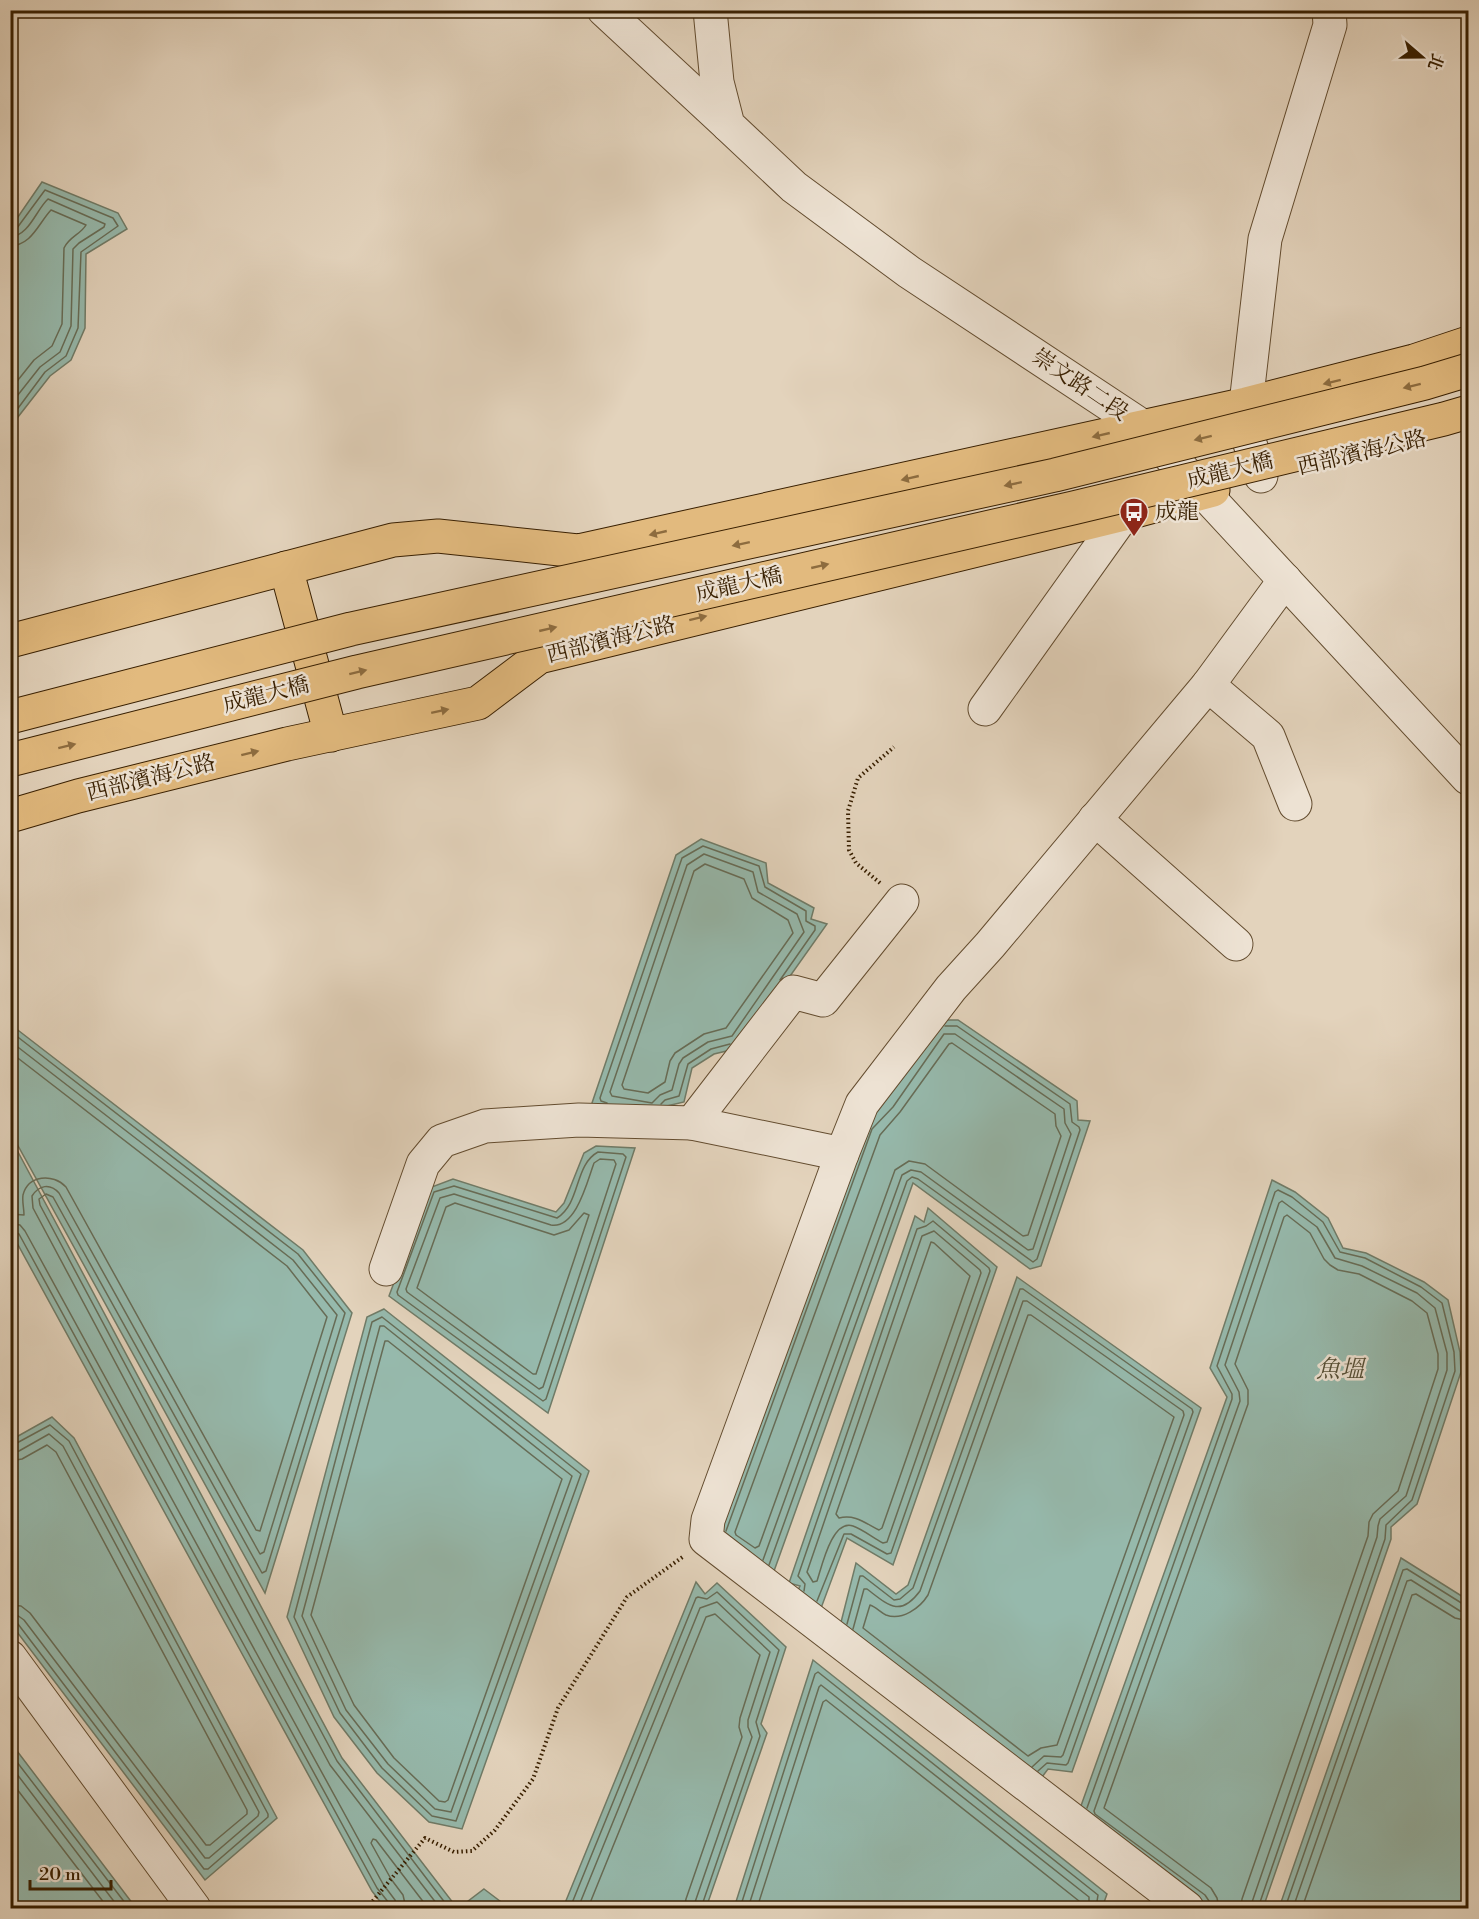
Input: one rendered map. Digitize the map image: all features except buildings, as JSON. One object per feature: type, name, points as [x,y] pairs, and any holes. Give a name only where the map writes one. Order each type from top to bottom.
[{"type":"main road","points":[[10,641],[393,540],[438,536],[578,551],[1246,404],[1414,361],[1468,343]]},
{"type":"main road","name":"成龍大橋","points":[[10,717],[351,629],[1054,476],[1425,383],[1468,370]]},
{"type":"main road","name":"成龍大橋","points":[[10,760],[357,672],[1073,508],[1468,412]]},
{"type":"main road","name":"西部濱海公路","points":[[10,816],[78,795],[478,703],[539,657],[1124,514],[1261,476],[1468,427]]},
{"type":"main road","points":[[286,568],[331,735]]},
{"type":"street","name":"崇文路二段","points":[[604,10],[794,187],[909,272],[1142,426],[1468,778]]},
{"type":"street","points":[[710,10],[717,82],[728,125]]},
{"type":"street","points":[[1261,476],[1246,432],[1246,404],[1265,239],[1330,24],[1329,10]]},
{"type":"street","points":[[985,709],[1124,514]]},
{"type":"street","points":[[1187,1908],[1145,1894],[706,1539],[708,1520],[862,1104],[951,988],[990,945],[1208,685],[1285,580]]},
{"type":"street","points":[[1208,685],[1268,736],[1295,804]]},
{"type":"street","points":[[1095,819],[1236,944]]},
{"type":"street","points":[[692,1123],[793,992],[823,1000],[902,901]]},
{"type":"street","points":[[386,1269],[423,1164],[442,1141],[485,1126],[579,1120],[692,1123],[842,1154]]},
{"type":"street","points":[[10,1657],[194,1908]]},
{"type":"path","points":[[894,747],[858,778],[848,811],[849,850],[856,863],[902,901]]},
{"type":"path","points":[[367,1908],[425,1838],[454,1852],[472,1851],[495,1830],[533,1779],[558,1708],[627,1597],[706,1539]]},
{"type":"water","points":[[42,182],[118,213],[127,229],[86,254],[85,328],[71,360],[50,376],[18,417],[11,432],[11,227]]},
{"type":"water","points":[[701,839],[766,863],[768,883],[814,908],[811,919],[827,924],[739,1048],[714,1054],[692,1068],[684,1102],[667,1106],[659,1118],[591,1106],[676,855]]},
{"type":"water","points":[[938,1020],[958,1020],[1077,1101],[1078,1120],[1090,1121],[1041,1266],[1030,1269],[913,1183],[769,1585],[707,1542],[860,1122]]},
{"type":"water","points":[[10,1024],[303,1250],[352,1313],[265,1593],[11,1133]]},
{"type":"water","points":[[10,1137],[342,1758],[457,1908],[385,1908],[372,1891],[11,1232]]},
{"type":"water","points":[[596,1146],[635,1148],[548,1413],[389,1296],[429,1188],[453,1179],[556,1212],[564,1203],[584,1153]]},
{"type":"water","name":"魚塭","points":[[1272,1180],[1295,1192],[1328,1218],[1343,1248],[1366,1253],[1424,1282],[1448,1300],[1460,1352],[1461,1372],[1417,1504],[1391,1527],[1391,1539],[1263,1908],[1200,1908],[1077,1817],[1227,1397],[1210,1368]]},
{"type":"water","points":[[928,1208],[997,1267],[893,1565],[847,1538],[817,1619],[791,1605],[800,1586],[789,1583],[915,1216],[924,1222]]},
{"type":"water","points":[[1017,1277],[1201,1408],[1072,1772],[1048,1769],[1033,1789],[837,1638],[856,1563],[896,1594],[908,1585]]},
{"type":"water","points":[[384,1309],[589,1471],[462,1829],[429,1822],[377,1773],[334,1717],[287,1617],[367,1317]]},
{"type":"water","points":[[52,1417],[74,1438],[277,1818],[205,1880],[11,1624],[11,1440]]},
{"type":"water","points":[[1401,1558],[1468,1600],[1468,1908],[1279,1908]]},
{"type":"water","points":[[696,1582],[705,1594],[717,1583],[786,1647],[761,1724],[767,1733],[706,1908],[563,1908]]},
{"type":"water","points":[[813,1660],[1107,1894],[1102,1908],[734,1908]]},
{"type":"water","points":[[11,1743],[136,1908],[11,1908]]},
{"type":"water","points":[[484,1889],[509,1908],[459,1908]]},
{"type":"place","name":"成龍","points":[[1134,538]]}]
